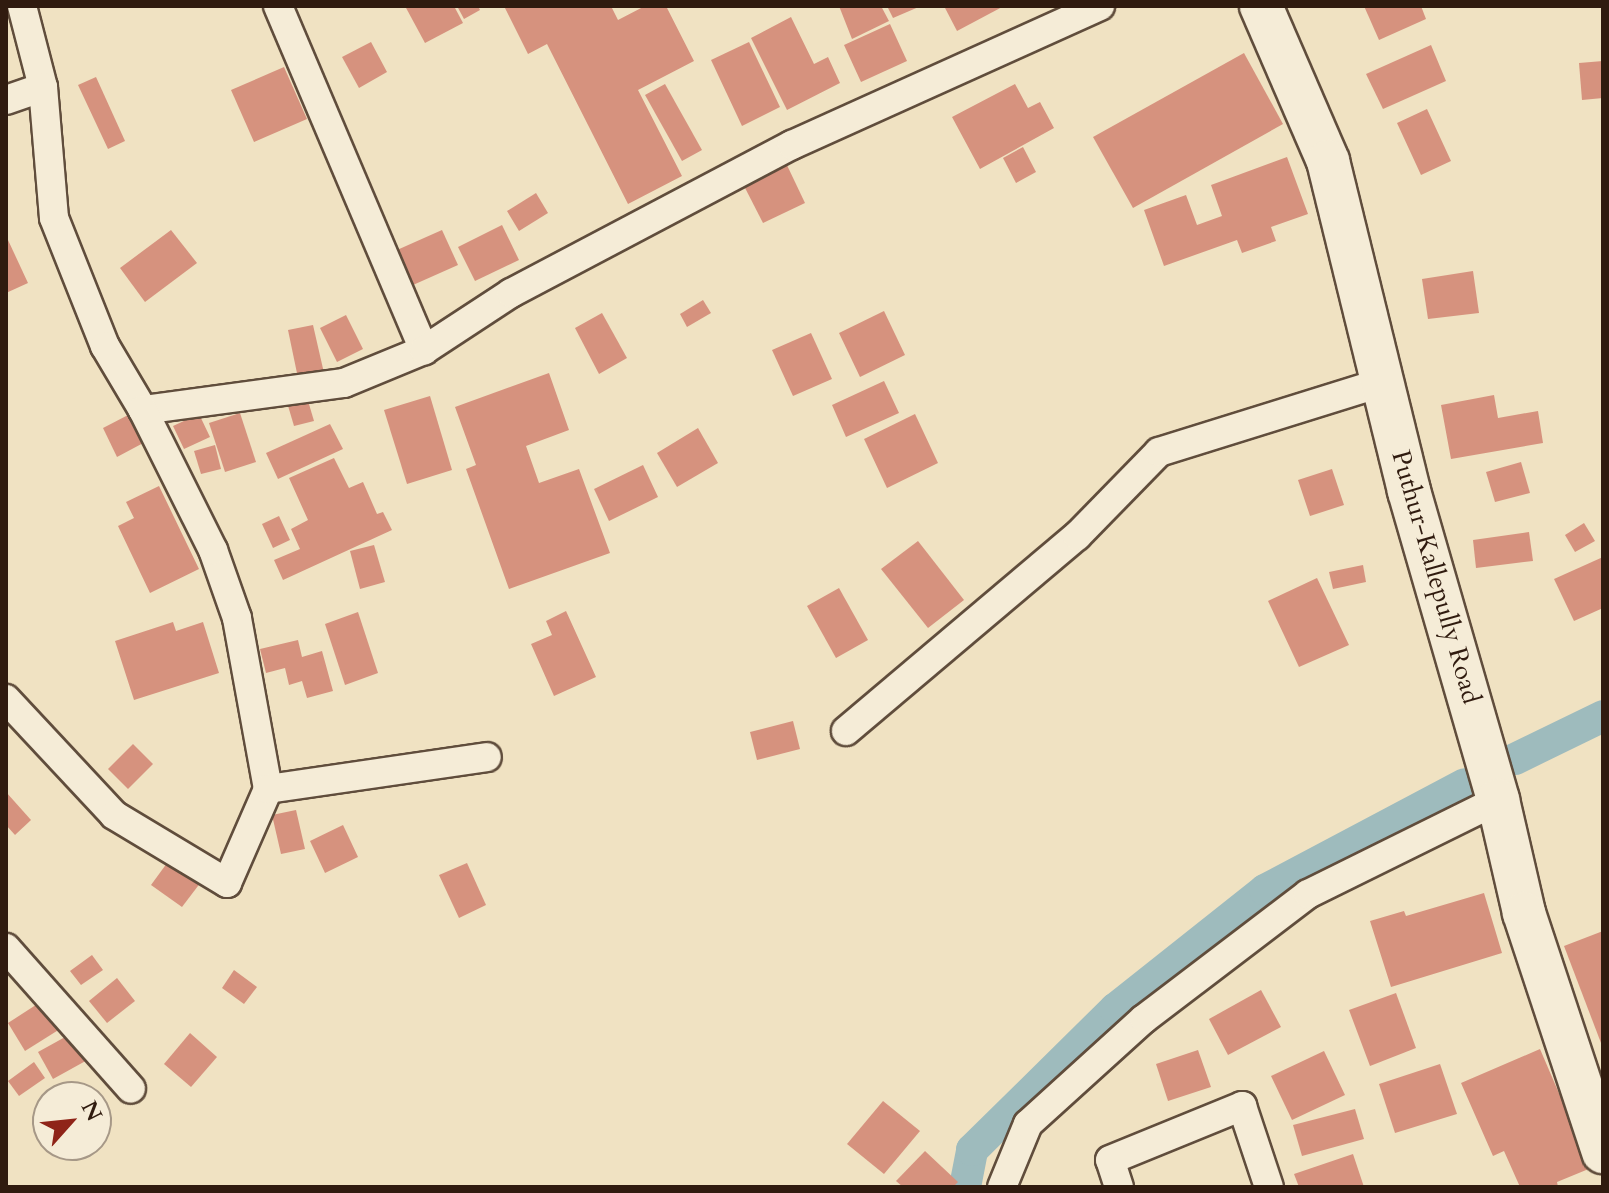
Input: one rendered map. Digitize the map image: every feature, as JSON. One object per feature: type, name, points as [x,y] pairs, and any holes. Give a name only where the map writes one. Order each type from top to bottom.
[{"type":"main road","name":"Puthur-Kallepully Road","points":[[1261,6],[1328,161],[1409,491],[1498,800],[1524,913],[1603,1152]]},
{"type":"street","points":[[6,699],[114,815],[227,883],[268,789],[237,618],[213,550],[143,410],[105,346],[54,218],[43,87],[22,6]]},
{"type":"street","points":[[278,6],[424,350]]},
{"type":"street","points":[[143,410],[344,383],[424,350],[511,293],[792,145],[1100,6]]},
{"type":"street","points":[[6,100],[43,87]]},
{"type":"street","points":[[846,731],[1077,536],[1159,452],[1384,382]]},
{"type":"street","points":[[268,789],[487,757]]},
{"type":"street","points":[[1002,1187],[1028,1124],[1144,1019],[1308,894],[1498,800]]},
{"type":"street","points":[[6,948],[131,1089]]},
{"type":"street","points":[[1119,1187],[1110,1160],[1242,1106],[1269,1187]]},
{"type":"building","points":[[405,6],[454,6],[463,23],[425,43]]},
{"type":"building","points":[[457,6],[478,6],[480,10],[464,19]]},
{"type":"building","points":[[504,6],[611,6],[618,20],[645,6],[666,6],[694,61],[638,90],[682,176],[628,204],[547,44],[528,54]]},
{"type":"building","points":[[839,6],[881,6],[889,21],[852,39]]},
{"type":"building","points":[[887,6],[921,6],[893,18]]},
{"type":"building","points":[[944,6],[1004,6],[957,31]]},
{"type":"building","points":[[1364,6],[1421,6],[1426,19],[1379,40]]},
{"type":"building","points":[[791,17],[814,64],[828,57],[840,83],[787,110],[751,38]]},
{"type":"building","points":[[890,24],[907,61],[861,82],[844,45]]},
{"type":"building","points":[[371,42],[387,72],[359,88],[342,57]]},
{"type":"building","points":[[749,42],[780,107],[742,126],[711,60]]},
{"type":"building","points":[[1431,45],[1446,81],[1383,109],[1366,74]]},
{"type":"building","points":[[1244,53],[1283,124],[1133,208],[1093,137]]},
{"type":"building","points":[[1603,61],[1603,98],[1582,100],[1579,63]]},
{"type":"building","points":[[284,67],[307,119],[254,142],[231,90]]},
{"type":"building","points":[[96,77],[125,141],[108,149],[78,85]]},
{"type":"building","points":[[665,84],[702,150],[682,161],[645,95]]},
{"type":"building","points":[[1015,84],[1028,108],[1040,102],[1054,128],[980,169],[952,117]]},
{"type":"building","points":[[1427,109],[1451,161],[1421,175],[1397,123]]},
{"type":"building","points":[[1023,147],[1036,172],[1016,183],[1003,158]]},
{"type":"building","points":[[1287,157],[1308,214],[1271,227],[1276,241],[1242,253],[1237,240],[1164,266],[1144,210],[1186,195],[1197,225],[1222,216],[1211,185]]},
{"type":"building","points":[[785,161],[805,203],[763,223],[742,182]]},
{"type":"building","points":[[536,193],[548,213],[519,231],[507,211]]},
{"type":"building","points":[[502,225],[519,260],[475,281],[458,247]]},
{"type":"building","points":[[171,230],[197,263],[145,302],[120,268]]},
{"type":"building","points":[[442,230],[458,265],[413,285],[397,250]]},
{"type":"building","points":[[6,241],[28,283],[6,293]]},
{"type":"building","points":[[1473,271],[1479,313],[1428,319],[1422,279]]},
{"type":"building","points":[[703,300],[711,313],[687,327],[680,314]]},
{"type":"building","points":[[884,311],[905,355],[860,377],[839,333]]},
{"type":"building","points":[[602,313],[627,358],[599,374],[575,328]]},
{"type":"building","points":[[346,315],[363,349],[337,362],[320,328]]},
{"type":"building","points":[[313,325],[324,373],[298,378],[288,330]]},
{"type":"building","points":[[811,333],[832,379],[793,396],[772,350]]},
{"type":"building","points":[[549,373],[569,430],[526,446],[539,483],[579,469],[610,553],[509,589],[466,469],[476,465],[455,407]]},
{"type":"building","points":[[884,381],[899,413],[846,437],[832,405]]},
{"type":"building","points":[[306,394],[314,421],[294,426],[286,399]]},
{"type":"building","points":[[1494,395],[1498,418],[1538,411],[1543,443],[1451,459],[1441,405]]},
{"type":"building","points":[[430,396],[452,470],[407,484],[384,410]]},
{"type":"building","points":[[132,413],[147,441],[117,457],[103,428]]},
{"type":"building","points":[[240,413],[256,462],[225,472],[209,423]]},
{"type":"building","points":[[199,414],[210,437],[184,449],[173,426]]},
{"type":"building","points":[[915,414],[938,463],[887,488],[864,439]]},
{"type":"building","points":[[330,424],[343,449],[278,479],[266,453]]},
{"type":"building","points":[[698,428],[718,463],[677,487],[657,453]]},
{"type":"building","points":[[215,445],[221,469],[201,474],[194,451]]},
{"type":"building","points":[[334,458],[349,488],[363,482],[377,514],[383,512],[392,530],[283,580],[274,560],[300,549],[291,529],[308,520],[289,478]]},
{"type":"building","points":[[1521,462],[1530,493],[1495,502],[1486,472]]},
{"type":"building","points":[[643,465],[658,497],[609,521],[594,489]]},
{"type":"building","points":[[1332,469],[1344,505],[1310,516],[1298,480]]},
{"type":"building","points":[[159,486],[199,569],[150,593],[118,526],[134,518],[126,502]]},
{"type":"building","points":[[279,516],[290,540],[273,548],[262,524]]},
{"type":"building","points":[[1584,523],[1595,541],[1575,552],[1565,535]]},
{"type":"building","points":[[1529,532],[1533,561],[1476,568],[1473,540]]},
{"type":"building","points":[[918,541],[964,600],[928,628],[881,569]]},
{"type":"building","points":[[374,545],[385,582],[360,589],[350,551]]},
{"type":"building","points":[[1603,557],[1603,608],[1574,621],[1554,579]]},
{"type":"building","points":[[1363,565],[1366,582],[1333,589],[1329,572]]},
{"type":"building","points":[[1317,578],[1349,645],[1299,667],[1268,601]]},
{"type":"building","points":[[839,588],[868,640],[836,658],[807,606]]},
{"type":"building","points":[[566,611],[596,677],[554,696],[531,644],[552,635],[546,621]]},
{"type":"building","points":[[358,612],[378,673],[345,685],[325,624]]},
{"type":"building","points":[[173,622],[176,631],[203,622],[219,673],[134,700],[115,641]]},
{"type":"building","points":[[298,640],[302,657],[322,651],[333,691],[307,698],[302,681],[289,685],[285,668],[266,673],[260,649]]},
{"type":"building","points":[[793,721],[800,749],[757,760],[750,732]]},
{"type":"building","points":[[133,744],[153,764],[128,789],[108,769]]},
{"type":"building","points":[[6,792],[31,820],[15,835],[6,825]]},
{"type":"building","points":[[296,810],[305,849],[281,854],[272,815]]},
{"type":"building","points":[[343,825],[358,857],[325,873],[310,841]]},
{"type":"building","points":[[170,859],[201,882],[182,907],[151,885]]},
{"type":"building","points":[[467,863],[486,905],[459,918],[439,875]]},
{"type":"building","points":[[1484,893],[1502,953],[1391,987],[1370,921],[1404,911],[1406,916]]},
{"type":"building","points":[[1603,931],[1603,1042],[1601,1043],[1564,946]]},
{"type":"building","points":[[92,955],[103,970],[81,985],[70,971]]},
{"type":"building","points":[[234,970],[257,987],[244,1004],[222,988]]},
{"type":"building","points":[[117,978],[135,1001],[107,1023],[89,1001]]},
{"type":"building","points":[[1261,990],[1281,1027],[1228,1055],[1209,1019]]},
{"type":"building","points":[[1396,993],[1416,1048],[1370,1066],[1349,1010]]},
{"type":"building","points":[[42,1001],[60,1029],[25,1051],[8,1023]]},
{"type":"building","points":[[76,1031],[91,1058],[53,1079],[38,1052]]},
{"type":"building","points":[[190,1033],[217,1057],[191,1087],[164,1064]]},
{"type":"building","points":[[1540,1049],[1591,1168],[1557,1182],[1558,1187],[1520,1187],[1504,1151],[1493,1156],[1461,1083]]},
{"type":"building","points":[[1198,1050],[1211,1087],[1168,1101],[1156,1064]]},
{"type":"building","points":[[1324,1051],[1345,1095],[1292,1120],[1271,1076]]},
{"type":"building","points":[[34,1062],[45,1078],[32,1081],[32,1087],[19,1096],[8,1081]]},
{"type":"building","points":[[1440,1064],[1457,1114],[1395,1133],[1379,1084]]},
{"type":"building","points":[[883,1101],[920,1131],[884,1174],[847,1144]]},
{"type":"building","points":[[1355,1109],[1364,1139],[1302,1156],[1293,1125]]},
{"type":"building","points":[[925,1151],[958,1182],[953,1187],[903,1187],[896,1181]]},
{"type":"building","points":[[1353,1154],[1364,1187],[1299,1187],[1294,1174]]},
{"type":"waterway","points":[[1515,759],[1603,716]]},
{"type":"waterway","points":[[965,1187],[972,1150],[1115,1009],[1265,890],[1465,784]]}]
